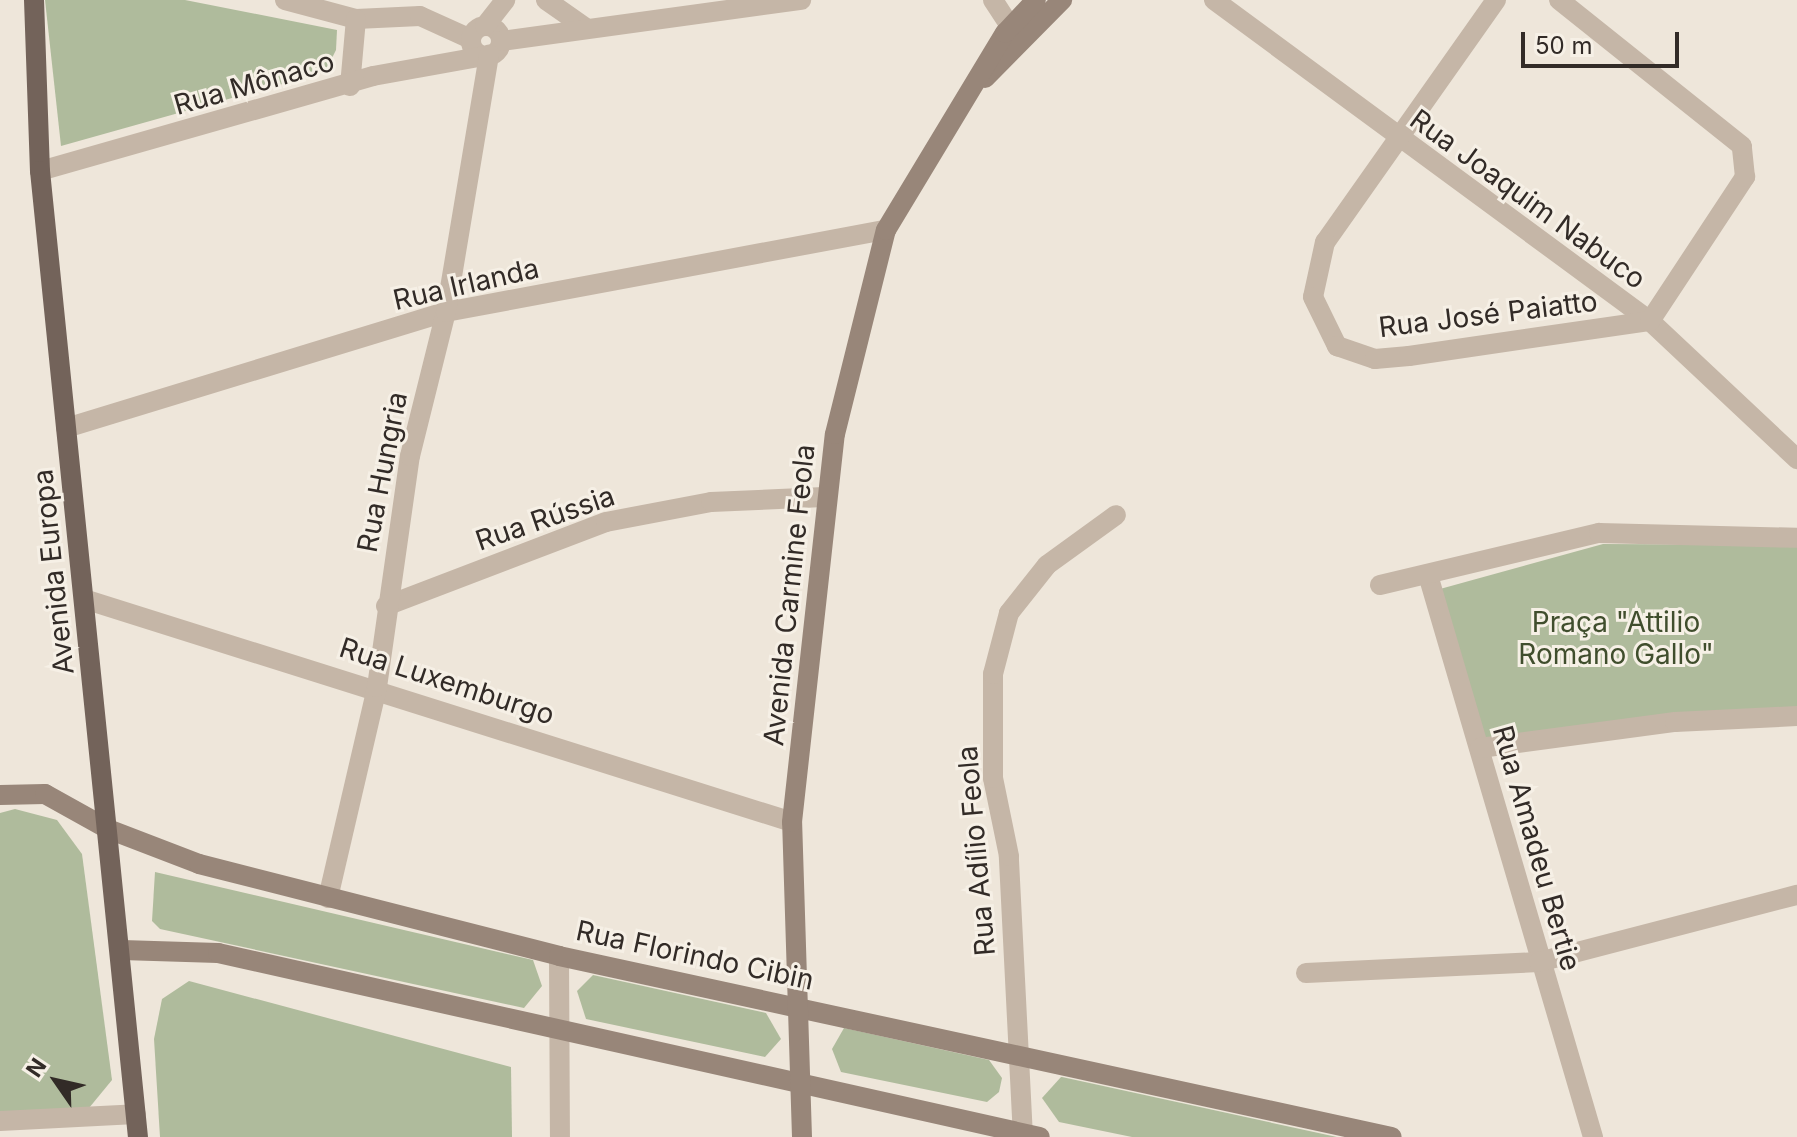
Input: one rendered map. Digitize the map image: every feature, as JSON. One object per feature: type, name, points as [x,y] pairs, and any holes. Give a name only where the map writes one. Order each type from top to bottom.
[{"type":"main road","name":"Avenida Europa","points":[[34,0],[40,171],[122,950],[138,1137]]},
{"type":"main road","name":"Avenida Carmine Feola","points":[[802,1137],[792,822],[824,497],[886,230],[1011,28],[1036,0]]},
{"type":"main road","name":"Avenida Carmine Feola","points":[[973,89],[1062,0]]},
{"type":"main road","name":"Rua Florindo Cibin","points":[[0,795],[45,794],[108,829],[199,864],[559,956],[800,1005],[1392,1137]]},
{"type":"main road","points":[[122,950],[218,953],[556,1034],[1029,1136]]},
{"type":"street","name":"Rua Mônaco","points":[[285,0],[356,19],[420,16],[478,32],[491,51]]},
{"type":"street","points":[[478,32],[505,0]]},
{"type":"street","points":[[546,0],[586,28]]},
{"type":"street","name":"Rua Mônaco","points":[[40,171],[350,86],[586,28],[801,0]]},
{"type":"street","points":[[993,0],[1011,28]]},
{"type":"street","name":"Rua Joaquim Nabuco","points":[[1214,0],[1400,141],[1650,321],[1797,459]]},
{"type":"street","points":[[1400,141],[1496,0]]},
{"type":"street","points":[[1559,0],[1742,146],[1745,177],[1650,321]]},
{"type":"street","points":[[350,86],[356,19]]},
{"type":"street","name":"Rua Hungria","points":[[328,898],[377,687],[386,606],[410,456],[446,312],[491,51]]},
{"type":"street","name":"Rua José Paiatto","points":[[1400,141],[1325,242],[1313,297],[1337,346],[1375,359],[1650,321]]},
{"type":"street","name":"Rua Irlanda","points":[[66,428],[446,312],[886,230]]},
{"type":"street","name":"Rua Rússia","points":[[386,606],[606,522],[711,502],[824,497]]},
{"type":"street","name":"Rua Adílio Feola","points":[[1029,1136],[1020,1054],[1009,856],[993,778],[993,674],[1009,613],[1047,565],[1116,515]]},
{"type":"street","points":[[1380,585],[1599,533],[1797,538]]},
{"type":"street","name":"Rua Amadeu Bertie","points":[[1428,575],[1539,962],[1593,1137]]},
{"type":"street","name":"Rua Luxemburgo","points":[[84,599],[377,687],[792,822]]},
{"type":"street","points":[[1480,748],[1675,722],[1797,716]]},
{"type":"street","points":[[1306,973],[1539,962],[1797,895]]},
{"type":"street","points":[[559,956],[556,1034],[560,1137]]},
{"type":"street","points":[[0,1121],[136,1114]]},
{"type":"green space","points":[[45,0],[185,0],[337,30],[336,50],[325,72],[61,146]]},
{"type":"green space","name":"Praça \"Attilio Romano Gallo\"","points":[[1603,544],[1797,545],[1797,716],[1480,748],[1440,589]]},
{"type":"green space","points":[[15,809],[57,820],[82,854],[112,1080],[89,1108],[0,1114],[0,813]]},
{"type":"green space","points":[[155,872],[533,960],[542,986],[524,1008],[160,929],[152,921]]},
{"type":"green space","points":[[593,975],[766,1013],[781,1039],[765,1057],[586,1019],[577,991]]},
{"type":"green space","points":[[189,981],[511,1067],[512,1137],[160,1137],[154,1039],[162,999]]},
{"type":"green space","points":[[844,1028],[989,1060],[1002,1078],[999,1092],[987,1102],[841,1072],[832,1049]]},
{"type":"green space","points":[[1061,1077],[1337,1137],[1132,1137],[1059,1122],[1042,1098]]}]
